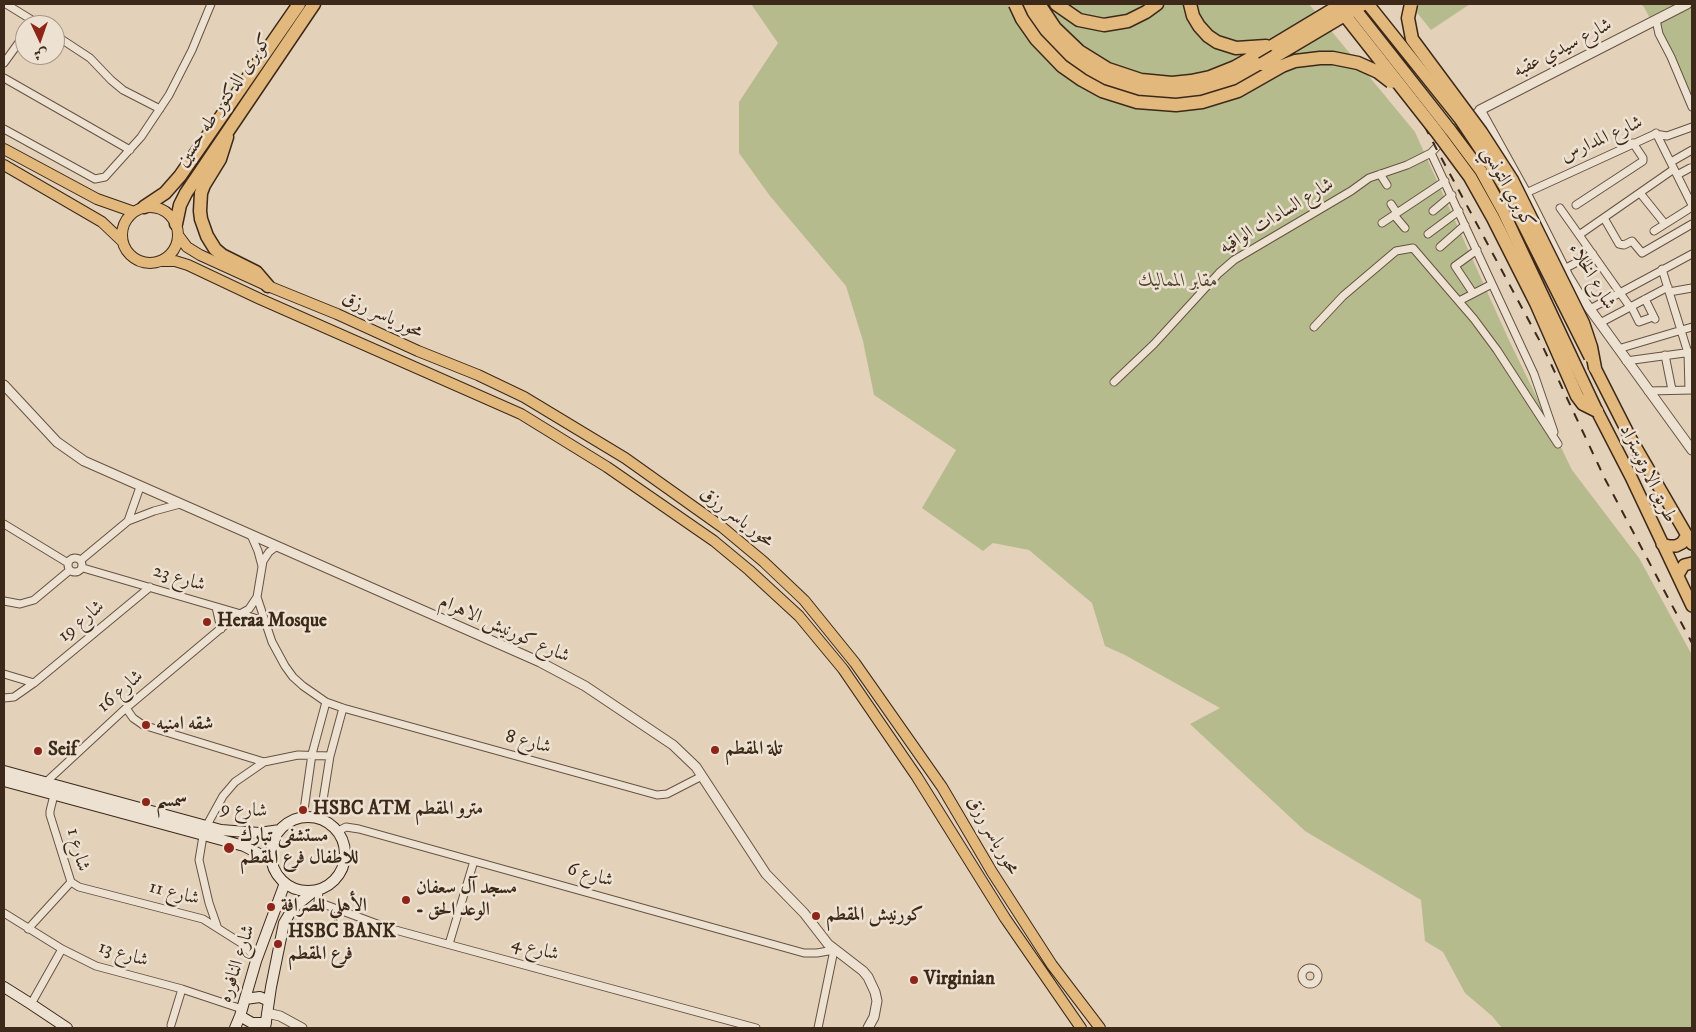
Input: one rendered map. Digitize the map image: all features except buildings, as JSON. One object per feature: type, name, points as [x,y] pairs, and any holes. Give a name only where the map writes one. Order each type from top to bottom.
[{"type":"highway","name":"كوبرى الدكتور طه حسين","points":[[139,210],[165,193],[180,176],[299,4]]},
{"type":"highway","name":"كوبرى الدكتور طه حسين","points":[[177,230],[180,205],[186,193],[314,4]]},
{"type":"highway","points":[[1015,4],[1022,19],[1036,39],[1062,66],[1091,85],[1113,95],[1131,100],[1163,105],[1202,102],[1238,90],[1295,61],[1326,58],[1348,60],[1378,72],[1409,97]]},
{"type":"highway","points":[[1027,4],[1045,32],[1075,62],[1099,76],[1128,88],[1157,93],[1202,90],[1233,80],[1364,4]]},
{"type":"highway","points":[[1039,4],[1055,28],[1080,51],[1108,69],[1141,80],[1172,83],[1210,77],[1235,67],[1342,4]]},
{"type":"highway","points":[[1056,4],[1079,20],[1104,24],[1128,21],[1157,4]]},
{"type":"highway","points":[[1190,4],[1193,16],[1199,26],[1217,42],[1244,49],[1274,45]]},
{"type":"highway","points":[[1336,4],[1459,162],[1484,200],[1536,303],[1577,396],[1588,408],[1597,411]]},
{"type":"highway","name":"كوبري التونسي","points":[[1350,4],[1451,130],[1481,171],[1502,211],[1597,411]]},
{"type":"highway","name":"كوبري التونسي","points":[[1368,4],[1460,119],[1490,164],[1507,192],[1595,368]]},
{"type":"highway","points":[[1411,4],[1408,18],[1412,39],[1485,138],[1512,180],[1583,323],[1591,347],[1595,368]]},
{"type":"highway","points":[[227,130],[226,144],[220,159],[201,193],[201,219],[207,236],[215,249],[227,258],[256,272],[268,286]]},
{"type":"highway","name":"طريق الاوتوستراد","points":[[1595,368],[1631,439],[1690,540]]},
{"type":"highway","name":"طريق الاوتوستراد","points":[[1597,411],[1692,606]]},
{"type":"highway","points":[[1662,544],[1676,546],[1690,540]]},
{"type":"highway","points":[[1678,575],[1684,565],[1692,562]]},
{"type":"main road","points":[[4,149],[96,200],[139,210],[161,209],[170,215],[177,230],[174,251],[161,261],[150,263],[139,261],[130,255],[122,241],[102,222],[4,165]]},
{"type":"main road","points":[[122,241],[124,224],[139,210]]},
{"type":"main road","name":"محور ياسر رزق","points":[[177,230],[188,247],[194,252],[431,357],[486,378],[524,397],[625,458],[722,527],[764,562],[816,613],[856,663],[934,774],[1002,888],[1052,965],[1100,1028]]},
{"type":"main road","name":"محور ياسر رزق","points":[[161,261],[188,265],[269,303],[521,414],[607,467],[714,541],[749,570],[800,616],[842,669],[917,777],[1005,918],[1081,1028]]},
{"type":"main road","name":"شارع 9","points":[[4,771],[233,831],[260,832],[280,830]]},
{"type":"main road","name":"شارع 9","points":[[4,781],[251,848],[271,860]]},
{"type":"main road","points":[[303,817],[320,819],[327,822],[338,832],[344,844],[344,865],[337,878],[326,887],[302,891],[285,883],[274,870],[271,860],[271,847],[280,830],[292,820],[303,817]]},
{"type":"main road","name":"شارع النافوره","points":[[235,1028],[243,1008],[256,961],[285,883]]},
{"type":"main road","name":"شارع النافوره","points":[[266,1021],[284,923],[293,908],[317,890]]},
{"type":"main road","points":[[4,988],[67,1028]]},
{"type":"main road","points":[[266,1021],[252,1023],[243,1008],[260,997],[269,1001]]},
{"type":"street","points":[[6,4],[22,15]]},
{"type":"street","points":[[4,129],[97,179],[108,176],[160,109],[185,65],[211,4]]},
{"type":"street","name":"شارع سيدي عقبه","points":[[1480,110],[1687,4]]},
{"type":"street","points":[[1656,20],[1659,34],[1692,107]]},
{"type":"street","points":[[65,42],[90,58],[123,90],[160,109]]},
{"type":"street","points":[[4,63],[15,48]]},
{"type":"street","points":[[4,78],[130,150]]},
{"type":"street","name":"شارع السادات الواقيه","points":[[1114,382],[1154,344],[1219,272],[1234,260],[1351,191],[1369,178],[1407,165],[1431,153],[1446,137],[1480,110]]},
{"type":"street","name":"شارع الخلاء","points":[[1480,110],[1526,193],[1564,269],[1626,361],[1692,449]]},
{"type":"street","name":"شارع المدارس","points":[[1526,193],[1633,143],[1656,134],[1667,136],[1692,127]]},
{"type":"street","points":[[1654,231],[1692,202],[1656,134]]},
{"type":"street","points":[[1576,205],[1643,161],[1633,143]]},
{"type":"street","points":[[1579,235],[1674,169],[1692,150]]},
{"type":"street","points":[[1314,327],[1343,296],[1396,251],[1415,249],[1497,350],[1558,444],[1534,374],[1431,153]]},
{"type":"street","points":[[1674,169],[1690,168]]},
{"type":"street","points":[[1380,174],[1387,185]]},
{"type":"street","points":[[1382,223],[1445,181]]},
{"type":"street","points":[[1640,193],[1665,224]]},
{"type":"street","points":[[1433,211],[1452,195]]},
{"type":"street","points":[[1391,204],[1404,228]]},
{"type":"street","name":"شارع الخلاء","points":[[1560,208],[1631,307],[1639,322],[1652,319],[1645,299]]},
{"type":"street","points":[[1428,234],[1459,211]]},
{"type":"street","points":[[1604,218],[1619,244],[1624,245],[1632,241],[1642,253],[1692,224]]},
{"type":"street","points":[[1440,247],[1465,225]]},
{"type":"street","points":[[1473,293],[1455,266],[1477,250]]},
{"type":"street","points":[[1564,269],[1593,254]]},
{"type":"street","points":[[1590,309],[1692,254]]},
{"type":"street","points":[[1648,391],[1691,390],[1690,353],[1662,269]]},
{"type":"street","points":[[1459,301],[1492,284]]},
{"type":"street","points":[[1600,323],[1645,299],[1669,290],[1692,288]]},
{"type":"street","points":[[1618,349],[1692,327]]},
{"type":"street","points":[[1626,361],[1690,353]]},
{"type":"street","points":[[1664,355],[1672,390]]},
{"type":"street","name":"شارع كورنيش الاهرام","points":[[4,385],[49,435],[84,461],[540,662],[570,678],[673,745],[689,759],[702,776],[759,865],[774,883],[804,914],[834,950],[863,971],[873,984],[876,992],[876,1009],[868,1028]]},
{"type":"street","points":[[128,521],[140,487]]},
{"type":"street","points":[[4,524],[69,566],[74,572],[78,572],[82,564],[128,521],[180,504]]},
{"type":"street","points":[[250,535],[258,551],[262,566]]},
{"type":"street","points":[[277,546],[266,556],[262,566],[257,597],[278,654],[293,677],[308,690],[326,702],[343,708],[330,756],[320,819]]},
{"type":"street","points":[[4,602],[20,604],[34,600],[69,566],[71,559],[75,558],[82,564]]},
{"type":"street","name":"شارع 23","points":[[82,564],[150,587],[265,621]]},
{"type":"street","name":"شارع 19","points":[[4,698],[14,697],[34,683],[150,587]]},
{"type":"street","points":[[239,614],[248,609],[257,597]]},
{"type":"street","points":[[216,607],[221,629]]},
{"type":"street","name":"شارع 16","points":[[45,782],[126,708],[239,614]]},
{"type":"street","points":[[4,674],[34,683]]},
{"type":"street","points":[[303,817],[312,754],[326,702]]},
{"type":"street","points":[[126,708],[133,718],[143,726],[264,762]]},
{"type":"street","name":"شارع 8","points":[[343,708],[657,795],[667,794],[702,776]]},
{"type":"street","points":[[207,825],[223,796],[235,782],[264,762],[312,754],[330,756]]},
{"type":"street","name":"شارع 1","points":[[28,929],[71,882],[50,815],[54,796]]},
{"type":"street","name":"شارع 6","points":[[338,832],[346,827],[359,829],[804,953],[834,950]]},
{"type":"street","points":[[203,836],[199,860],[209,903],[218,926]]},
{"type":"street","points":[[449,944],[474,861]]},
{"type":"street","name":"شارع 11","points":[[71,882],[79,887],[196,916],[218,926],[247,948],[256,961]]},
{"type":"street","name":"شارع 4","points":[[317,890],[318,902],[388,928],[756,1028]]},
{"type":"street","name":"شارع 13","points":[[4,913],[62,949],[102,968],[182,989],[243,1008]]},
{"type":"street","points":[[31,1004],[62,949]]},
{"type":"street","points":[[818,1028],[834,950]]},
{"type":"street","points":[[171,1025],[182,989]]},
{"type":"street","points":[[266,1021],[280,1016],[302,1028]]},
{"type":"green space","name":"مقابر المماليك","points":[[751,4],[1309,4],[1415,132],[1508,338],[1572,470],[1639,558],[1692,655],[1692,1028],[1502,1028],[1492,1016],[1465,993],[1443,952],[1425,941],[1421,900],[1305,831],[1190,724],[1220,708],[1125,655],[1105,646],[1092,603],[1029,550],[993,543],[983,551],[922,508],[956,450],[874,395],[863,341],[846,286],[770,196],[739,153],[739,102],[778,43]]},
{"type":"green space","points":[[1410,4],[1470,4],[1431,30]]},
{"type":"green space","points":[[1641,4],[1692,4],[1692,100],[1644,7]]},
{"type":"railway","points":[[1353,4],[1360,39],[1423,123],[1543,347],[1605,479],[1692,643]]},
{"type":"place","name":"Heraa Mosque","points":[[207,622]]},
{"type":"place","name":"شقه امنيه","points":[[146,725]]},
{"type":"place","name":"تلة المقطم","points":[[715,750]]},
{"type":"place","name":"Seif","points":[[38,751]]},
{"type":"place","name":"سمسم","points":[[146,802]]},
{"type":"place","name":"HSBC ATM مترو المقطم","points":[[303,810]]},
{"type":"place","name":"مستشفى تبارك للاطفال فرع المقطم","points":[[229,848]]},
{"type":"place","name":"مسجد آل سعفان - الوعد الحق","points":[[406,900]]},
{"type":"place","name":"الأهلي للصرافة","points":[[271,907]]},
{"type":"place","name":"كورنيش المقطم","points":[[816,916]]},
{"type":"place","name":"HSBC BANK فرع المقطم","points":[[278,944]]},
{"type":"place","name":"Virginian","points":[[914,980]]}]
